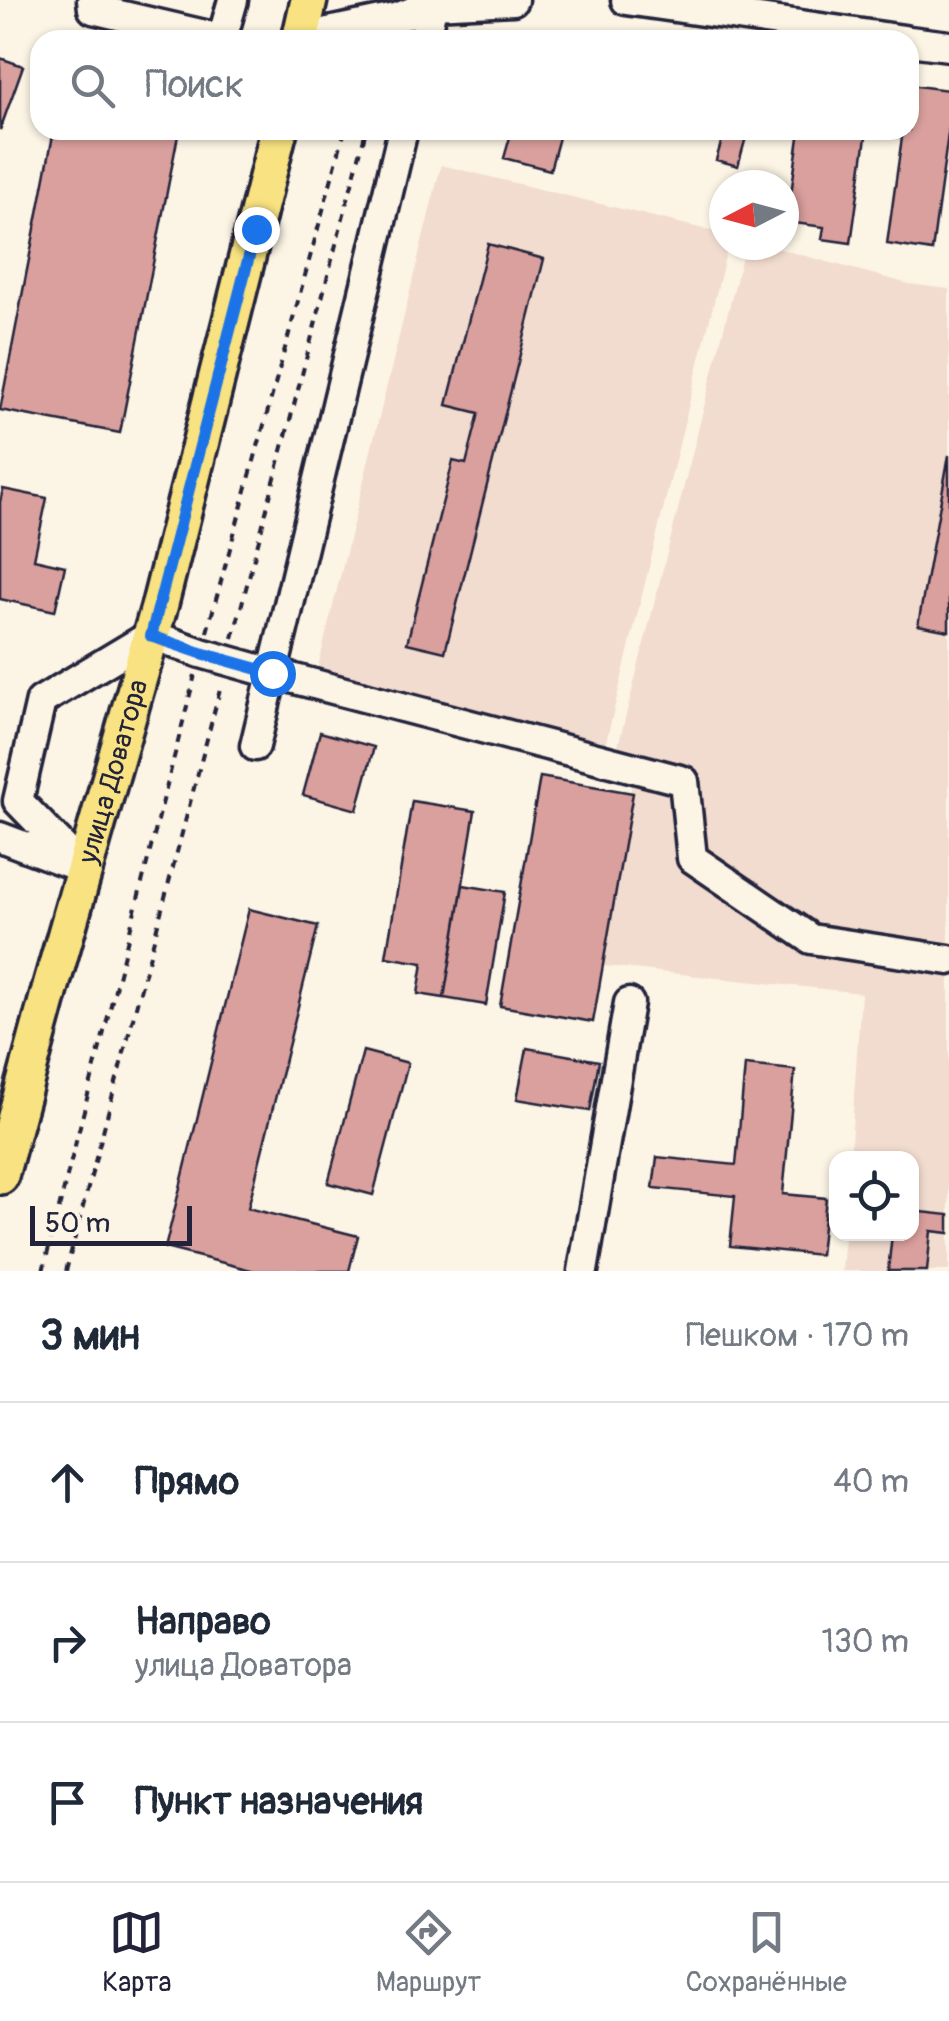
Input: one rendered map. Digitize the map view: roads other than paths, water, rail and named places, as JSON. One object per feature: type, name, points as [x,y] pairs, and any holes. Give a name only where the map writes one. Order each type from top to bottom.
[{"type":"main road","points":[[302,30],[309,0]]},
{"type":"main road","name":"улица Доватора","points":[[0,1176],[151,636],[277,140]]},
{"type":"lane","points":[[92,0],[93,8],[183,30]]},
{"type":"lane","points":[[226,30],[233,0]]},
{"type":"lane","points":[[341,30],[396,18],[433,4],[513,0]]},
{"type":"lane","points":[[626,0],[837,30]]},
{"type":"lane","points":[[426,30],[433,4]]},
{"type":"lane","points":[[919,42],[949,46]]},
{"type":"lane","points":[[255,746],[401,140]]},
{"type":"lane","points":[[84,869],[18,800],[41,701],[151,636],[272,673],[684,781],[692,858],[811,940],[949,960]]},
{"type":"lane","points":[[0,836],[84,869]]},
{"type":"lane","points":[[582,1271],[629,1003]]}]
